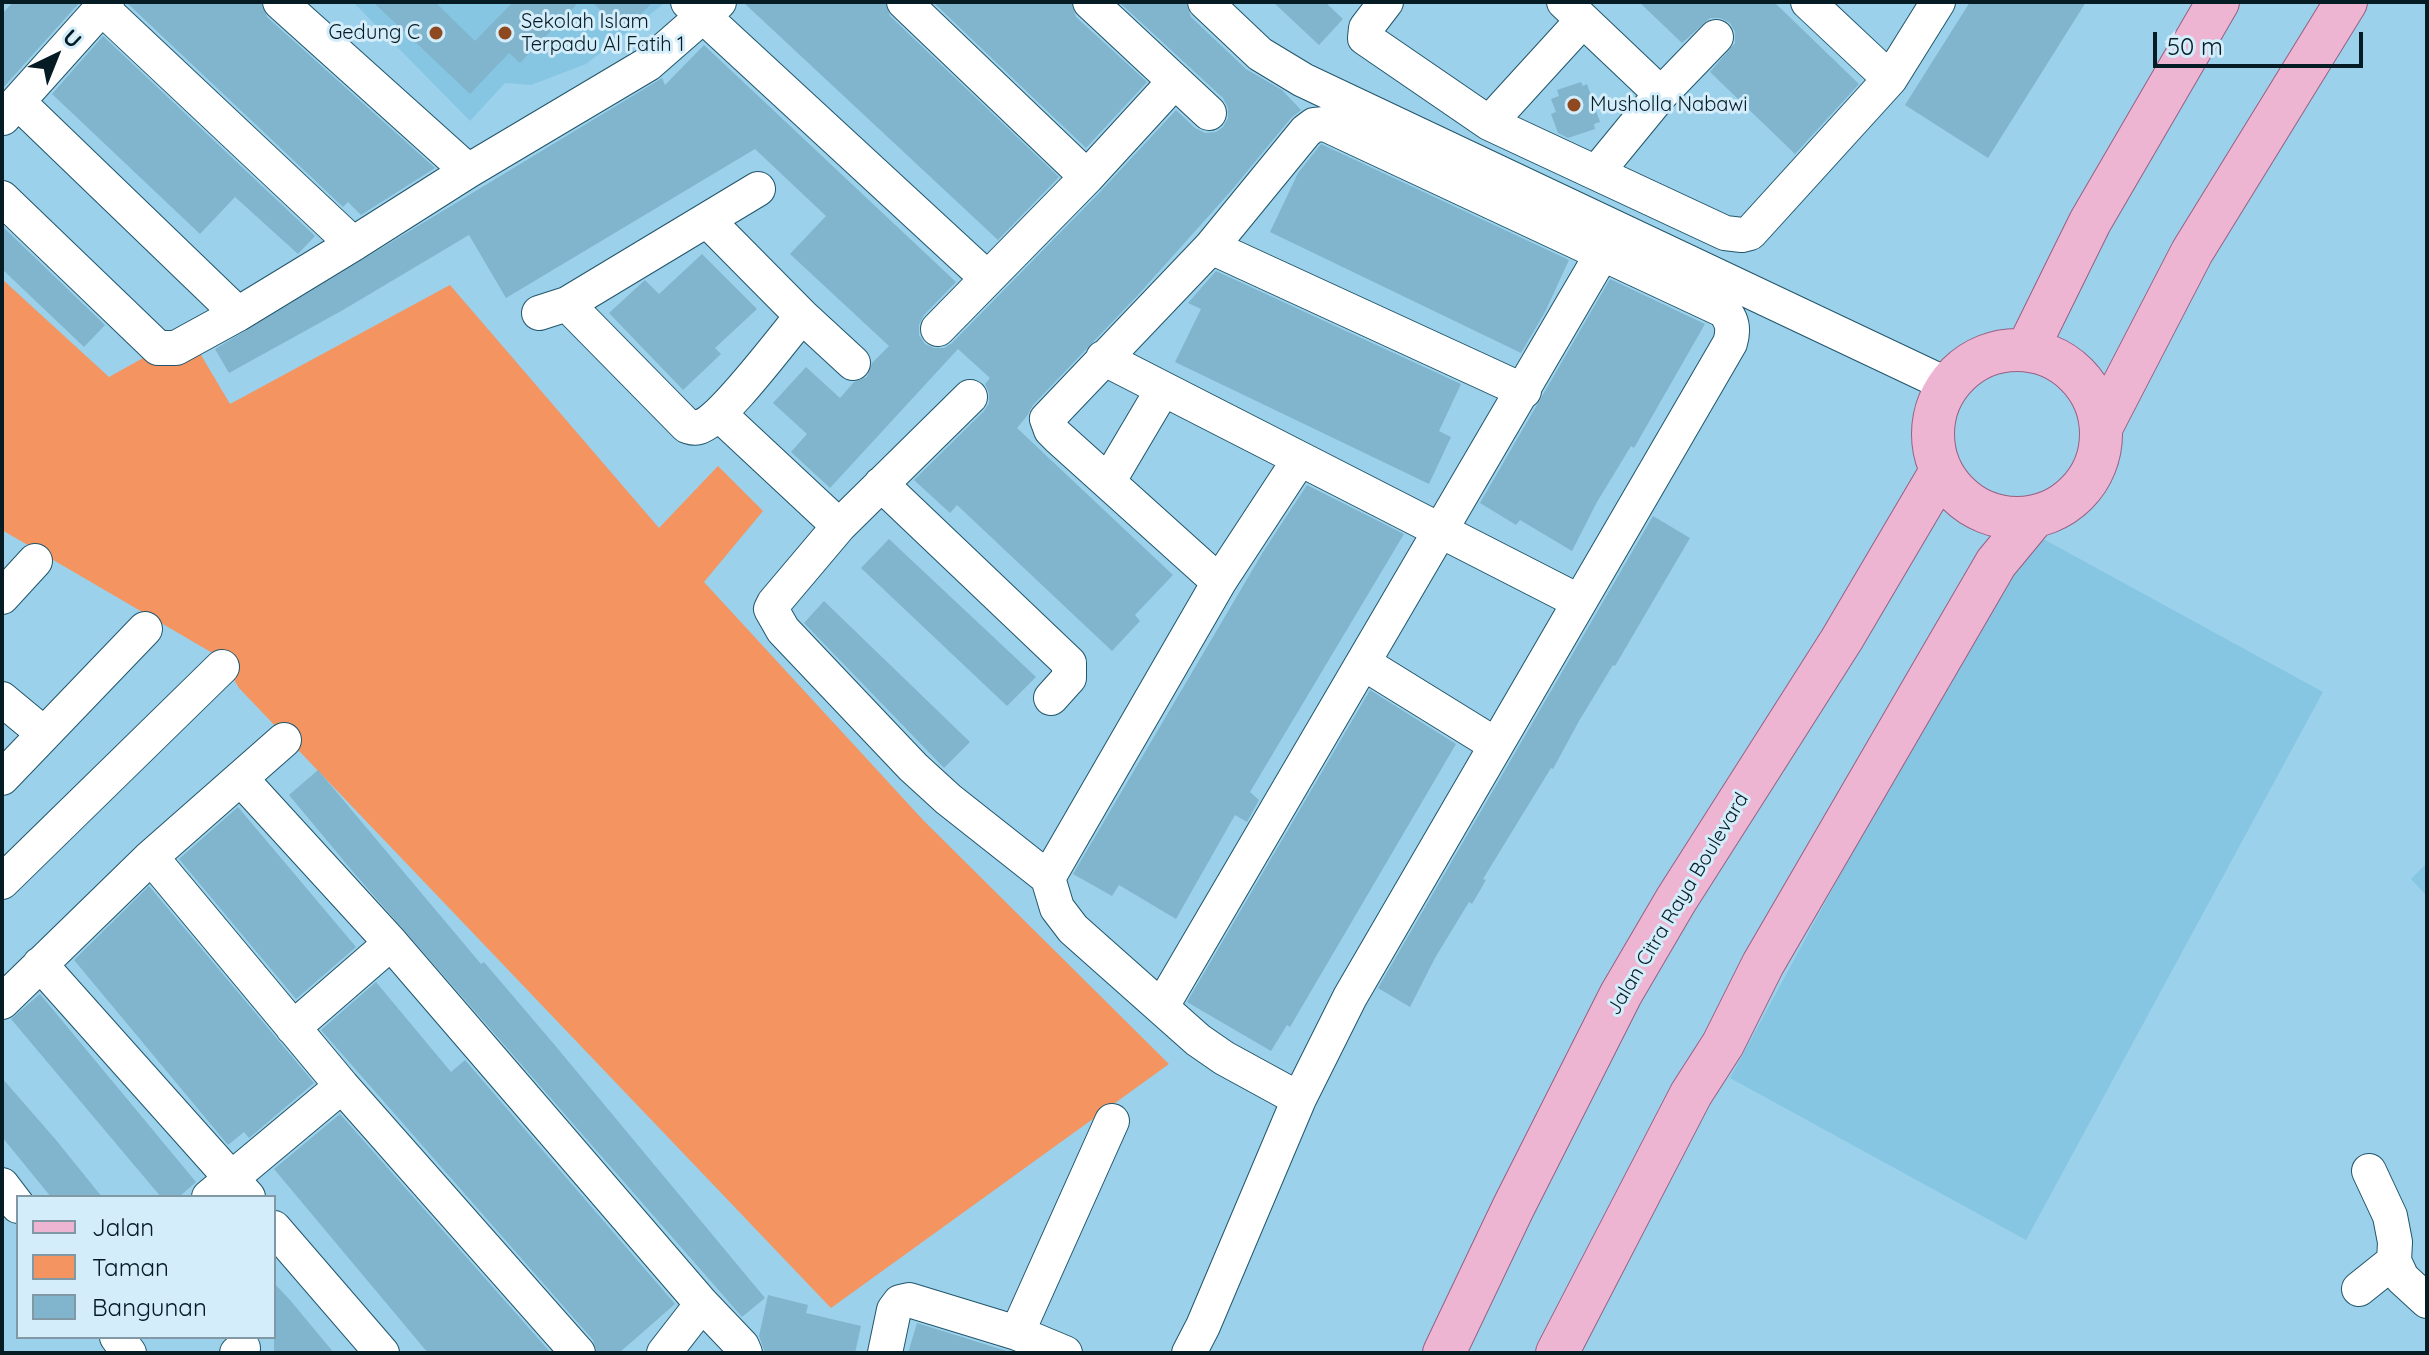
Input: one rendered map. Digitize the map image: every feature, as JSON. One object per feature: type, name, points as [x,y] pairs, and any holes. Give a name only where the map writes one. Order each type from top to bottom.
[{"type":"main road","points":[[2027,350],[2090,222],[2218,2]]},
{"type":"main road","points":[[2101,428],[2192,252],[2346,2]]},
{"type":"main road","points":[[2009,349],[2027,350],[2057,359],[2082,380],[2098,411],[2101,428],[2097,463],[2079,492],[2050,512],[2016,519],[1981,510],[1958,494],[1941,471],[1933,442],[1935,412],[1948,385],[1974,360],[2009,349]]},
{"type":"main road","name":"Jalan Citra Raya Boulevard","points":[[1444,1353],[1621,994],[1676,900],[1842,639],[1941,471]]},
{"type":"main road","points":[[1557,1353],[1691,1094],[1723,1044],[1763,964],[1996,563],[2034,517]]},
{"type":"street","points":[[281,2],[468,171]]},
{"type":"street","points":[[904,2],[1087,177]]},
{"type":"street","points":[[1090,2],[1209,113]]},
{"type":"street","points":[[1205,2],[1260,54],[1303,80],[1948,385]]},
{"type":"street","points":[[1386,2],[1369,24],[1365,38],[1489,123],[1725,233],[1742,235],[1750,233],[1890,79],[1938,2]]},
{"type":"street","points":[[1808,2],[1890,79]]},
{"type":"street","points":[[238,314],[10,110],[105,5],[353,244]]},
{"type":"street","points":[[2,198],[158,348],[176,348],[238,314],[648,64],[704,7],[987,278]]},
{"type":"street","points":[[1489,123],[1574,11],[1661,94]]},
{"type":"street","points":[[1597,172],[1661,94],[1716,37]]},
{"type":"street","points":[[938,329],[1087,177],[1175,81]]},
{"type":"street","points":[[1189,1353],[1299,1099],[1350,997],[1732,335],[1732,325],[1723,310],[1325,124],[1314,125],[1211,247],[1047,419],[1051,430],[1219,582]]},
{"type":"street","points":[[758,189],[553,309],[687,426],[701,427],[719,414],[802,316]]},
{"type":"street","points":[[707,220],[853,363]]},
{"type":"street","points":[[1211,247],[1524,391]]},
{"type":"street","points":[[1162,1006],[1365,664],[1602,254]]},
{"type":"street","points":[[1103,358],[1578,601]]},
{"type":"street","points":[[1108,482],[1163,389]]},
{"type":"street","points":[[970,397],[839,526],[774,603],[771,609],[774,616],[783,630],[913,767],[948,799],[1048,878],[1057,908],[1073,929],[1198,1040],[1224,1058],[1299,1099]]},
{"type":"street","points":[[719,414],[839,526]]},
{"type":"street","points":[[1048,878],[1219,582],[1299,460]]},
{"type":"street","points":[[881,484],[1069,663],[1069,678],[1051,698]]},
{"type":"street","points":[[2,597],[35,561]]},
{"type":"street","points":[[2,778],[145,629]]},
{"type":"street","points":[[1365,664],[1496,745]]},
{"type":"street","points":[[2,882],[15,852],[222,667]]},
{"type":"street","points":[[2,699],[43,733]]},
{"type":"street","points":[[2,1002],[151,857],[284,740]]},
{"type":"street","points":[[241,779],[391,943],[745,1353]]},
{"type":"street","points":[[151,857],[342,1086],[578,1353]]},
{"type":"street","points":[[293,1028],[391,943]]},
{"type":"street","points":[[40,964],[230,1191],[342,1086]]},
{"type":"street","points":[[1017,1333],[1112,1121]]},
{"type":"street","points":[[2369,1171],[2390,1216],[2395,1242],[2394,1261],[2402,1278],[2427,1301]]},
{"type":"street","points":[[2,1185],[16,1203]]},
{"type":"street","points":[[276,1230],[382,1353]]},
{"type":"street","points":[[2359,1289],[2394,1261]]},
{"type":"street","points":[[885,1353],[894,1310],[900,1302],[909,1300],[1017,1333],[1065,1353]]},
{"type":"street","points":[[664,1353],[702,1304]]},
{"type":"shaded area","name":"Sekolah Islam Terpadu Al Fatih 1","points":[[353,2],[666,2],[586,64],[531,85],[505,83],[470,121]]},
{"type":"shaded area","points":[[2027,530],[2323,692],[2026,1240],[1730,1078]]},
{"type":"shaded area","points":[[2427,863],[2427,896],[2411,879]]},
{"type":"green space","points":[[2,279],[109,377],[188,333],[230,404],[450,285],[659,528],[718,466],[763,511],[704,582],[924,821],[1169,1064],[831,1308],[239,688],[221,658],[2,530]]},
{"type":"building","points":[[13,2],[80,2],[2,89],[2,14]]},
{"type":"building","points":[[126,2],[261,2],[267,17],[435,168],[361,215],[348,202],[343,207]]},
{"type":"building","points":[[373,2],[435,2],[475,41],[513,2],[579,2],[520,63],[509,53],[470,94]]},
{"type":"building","points":[[592,2],[653,2],[623,32]]},
{"type":"building","points":[[743,2],[885,2],[890,16],[1059,177],[998,240]]},
{"type":"building","points":[[1071,2],[1076,17],[1147,82],[1086,148],[935,4]]},
{"type":"building","points":[[1119,2],[1186,2],[1191,17],[1246,69],[1282,90],[1301,110],[1138,295],[1033,405],[1017,428],[1173,575],[1135,615],[1140,621],[1112,651],[957,505],[950,513],[914,480],[989,403],[985,384],[990,378],[958,349],[830,488],[791,452],[807,434],[773,403],[806,367],[840,398],[854,382],[867,377],[872,363],[889,346],[790,254],[826,216],[755,149],[506,298],[469,235],[229,373],[215,349],[662,78],[665,85],[704,45],[956,282],[924,315],[919,325],[919,335],[925,344],[944,348],[1101,191],[1176,110],[1205,133],[1216,132],[1228,118],[1228,108],[1223,98]]},
{"type":"building","points":[[1273,2],[1325,2],[1343,19],[1319,45]]},
{"type":"building","points":[[1639,2],[1774,2],[1859,84],[1795,154],[1710,72],[1735,43],[1735,32],[1730,23],[1720,18],[1710,18],[1682,43]]},
{"type":"building","points":[[1970,2],[2086,2],[1988,158],[1905,105]]},
{"type":"building","points":[[103,36],[315,236],[298,254],[235,197],[200,234],[52,94]]},
{"type":"building","name":"Musholla Nabawi","points":[[1581,82],[1583,86],[1587,84],[1600,122],[1594,124],[1595,129],[1568,138],[1558,133],[1551,114],[1556,112],[1551,99],[1559,96],[1557,90]]},
{"type":"building","points":[[1321,144],[1569,260],[1545,312],[1521,353],[1270,232],[1298,173]]},
{"type":"building","points":[[2,226],[105,325],[84,347],[2,269]]},
{"type":"building","points":[[702,254],[757,309],[715,348],[721,354],[683,390],[609,313],[645,280],[659,294]]},
{"type":"building","points":[[1216,271],[1461,384],[1439,431],[1451,437],[1429,484],[1175,362],[1201,309],[1188,303]]},
{"type":"building","points":[[1610,279],[1705,324],[1634,448],[1631,446],[1597,502],[1572,551],[1520,520],[1516,525],[1480,503]]},
{"type":"building","points":[[1307,485],[1404,534],[1250,792],[1259,800],[1247,822],[1235,815],[1176,919],[1119,885],[1112,896],[1073,874],[1263,552]]},
{"type":"building","points":[[1653,516],[1690,538],[1553,769],[1483,879],[1486,880],[1472,904],[1469,902],[1435,958],[1410,1007],[1378,988]]},
{"type":"building","points":[[889,539],[1036,677],[1007,706],[861,568]]},
{"type":"building","points":[[824,601],[970,742],[944,768],[804,623]]},
{"type":"building","points":[[1370,690],[1456,744],[1290,1027],[1287,1025],[1271,1051],[1187,1002]]},
{"type":"building","points":[[318,770],[481,964],[484,962],[553,1043],[765,1298],[742,1317],[289,795]]},
{"type":"building","points":[[238,807],[356,947],[296,999],[179,859]]},
{"type":"building","points":[[149,886],[314,1083],[249,1138],[244,1132],[228,1145],[74,960]]},
{"type":"building","points":[[376,982],[451,1072],[465,1060],[675,1304],[619,1353],[597,1353],[593,1340],[321,1030]]},
{"type":"building","points":[[40,994],[196,1182],[181,1195],[159,1195],[11,1019]]},
{"type":"building","points":[[2,1078],[100,1195],[49,1195],[2,1137]]},
{"type":"building","points":[[340,1114],[551,1353],[428,1353],[274,1169]]},
{"type":"building","points":[[276,1285],[334,1353],[274,1353],[276,1339]]},
{"type":"building","points":[[768,1295],[808,1305],[806,1313],[861,1326],[855,1353],[765,1353],[759,1336]]},
{"type":"building","points":[[917,1323],[1010,1352],[1013,1353],[908,1353]]},
{"type":"place","name":"Gedung C","points":[[436,33]]},
{"type":"place","name":"Sekolah Islam Terpadu Al Fatih 1","points":[[505,33]]},
{"type":"place","name":"Musholla Nabawi","points":[[1574,105]]}]
